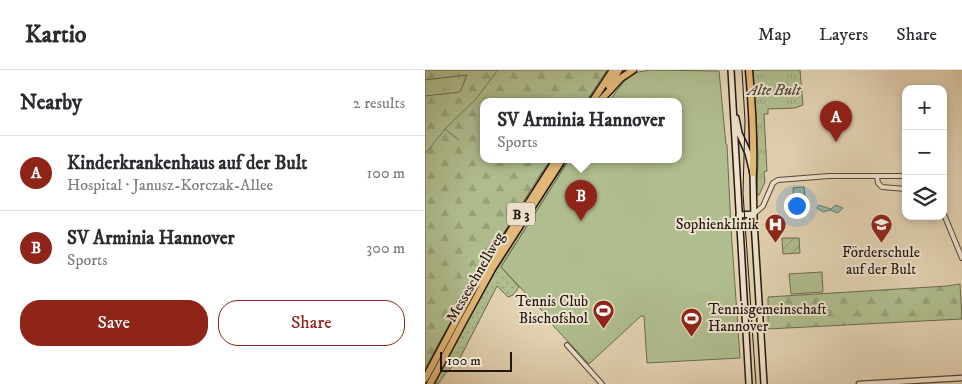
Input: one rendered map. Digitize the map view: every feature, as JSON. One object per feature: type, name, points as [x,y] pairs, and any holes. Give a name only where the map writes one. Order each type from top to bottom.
[{"type":"highway","points":[[595,98],[613,70]]},
{"type":"highway","points":[[602,98],[619,70]]},
{"type":"highway","points":[[603,98],[621,78],[633,70]]},
{"type":"highway","points":[[749,70],[753,121],[753,172]]},
{"type":"highway","name":"Messeschnellweg","points":[[425,379],[471,293],[553,163]]},
{"type":"highway","name":"Messeschnellweg","points":[[430,384],[485,283],[560,163]]},
{"type":"main road","points":[[731,70],[750,383]]},
{"type":"main road","points":[[733,108],[738,128],[749,153],[753,172],[764,384]]},
{"type":"main road","points":[[739,215],[754,214]]},
{"type":"street","points":[[754,214],[763,206],[773,183],[778,180],[829,176],[902,176]]},
{"type":"street","points":[[877,177],[878,183],[882,187],[902,189]]},
{"type":"street","points":[[946,220],[962,258]]},
{"type":"street","points":[[567,345],[603,384]]},
{"type":"street","points":[[859,384],[962,378]]},
{"type":"green space","points":[[425,70],[607,70],[589,98],[480,98],[480,163],[548,163],[485,263],[425,369]]},
{"type":"green space","points":[[651,70],[719,71],[727,145],[740,358],[647,363],[644,316],[641,316],[589,364],[501,267],[567,163],[682,163],[682,98],[612,98],[629,77],[638,72]]},
{"type":"green space","name":"Alte Bult","points":[[753,70],[800,70],[803,105],[795,108],[768,109],[768,114],[764,114],[767,171],[764,172],[765,182],[759,195],[757,195],[758,155]]},
{"type":"green space","points":[[467,75],[460,92],[425,96],[425,80]]},
{"type":"green space","points":[[567,163],[501,267],[519,287],[513,295],[508,297],[497,286],[459,360],[438,384],[434,384],[479,297],[539,202]]},
{"type":"green space","points":[[804,187],[806,205],[794,206],[793,188]]},
{"type":"green space","points":[[782,238],[799,238],[800,253],[783,254]]},
{"type":"green space","points":[[822,272],[823,292],[791,294],[789,274]]},
{"type":"green space","points":[[960,284],[962,319],[768,329],[768,297]]},
{"type":"shaded area","points":[[819,205],[831,209],[836,205],[843,208],[838,213],[830,210],[823,212],[817,208]]},
{"type":"waterway","points":[[425,154],[445,129],[475,100],[498,70]]},
{"type":"waterway","points":[[445,129],[459,140]]},
{"type":"tram line","points":[[742,70],[745,121],[743,193],[756,384]]},
{"type":"place","name":"Kinderkrankenhaus auf der Bult","points":[[836,142]]},
{"type":"place","name":"SV Arminia Hannover","points":[[581,221]]},
{"type":"place","name":"Sophienklinik","points":[[775,243]]},
{"type":"place","name":"Förderschule auf der Bult","points":[[881,243]]},
{"type":"place","name":"Tennis Club Bischofshol","points":[[604,329]]},
{"type":"place","name":"Tennisgemeinschaft Hannover","points":[[692,337]]}]
